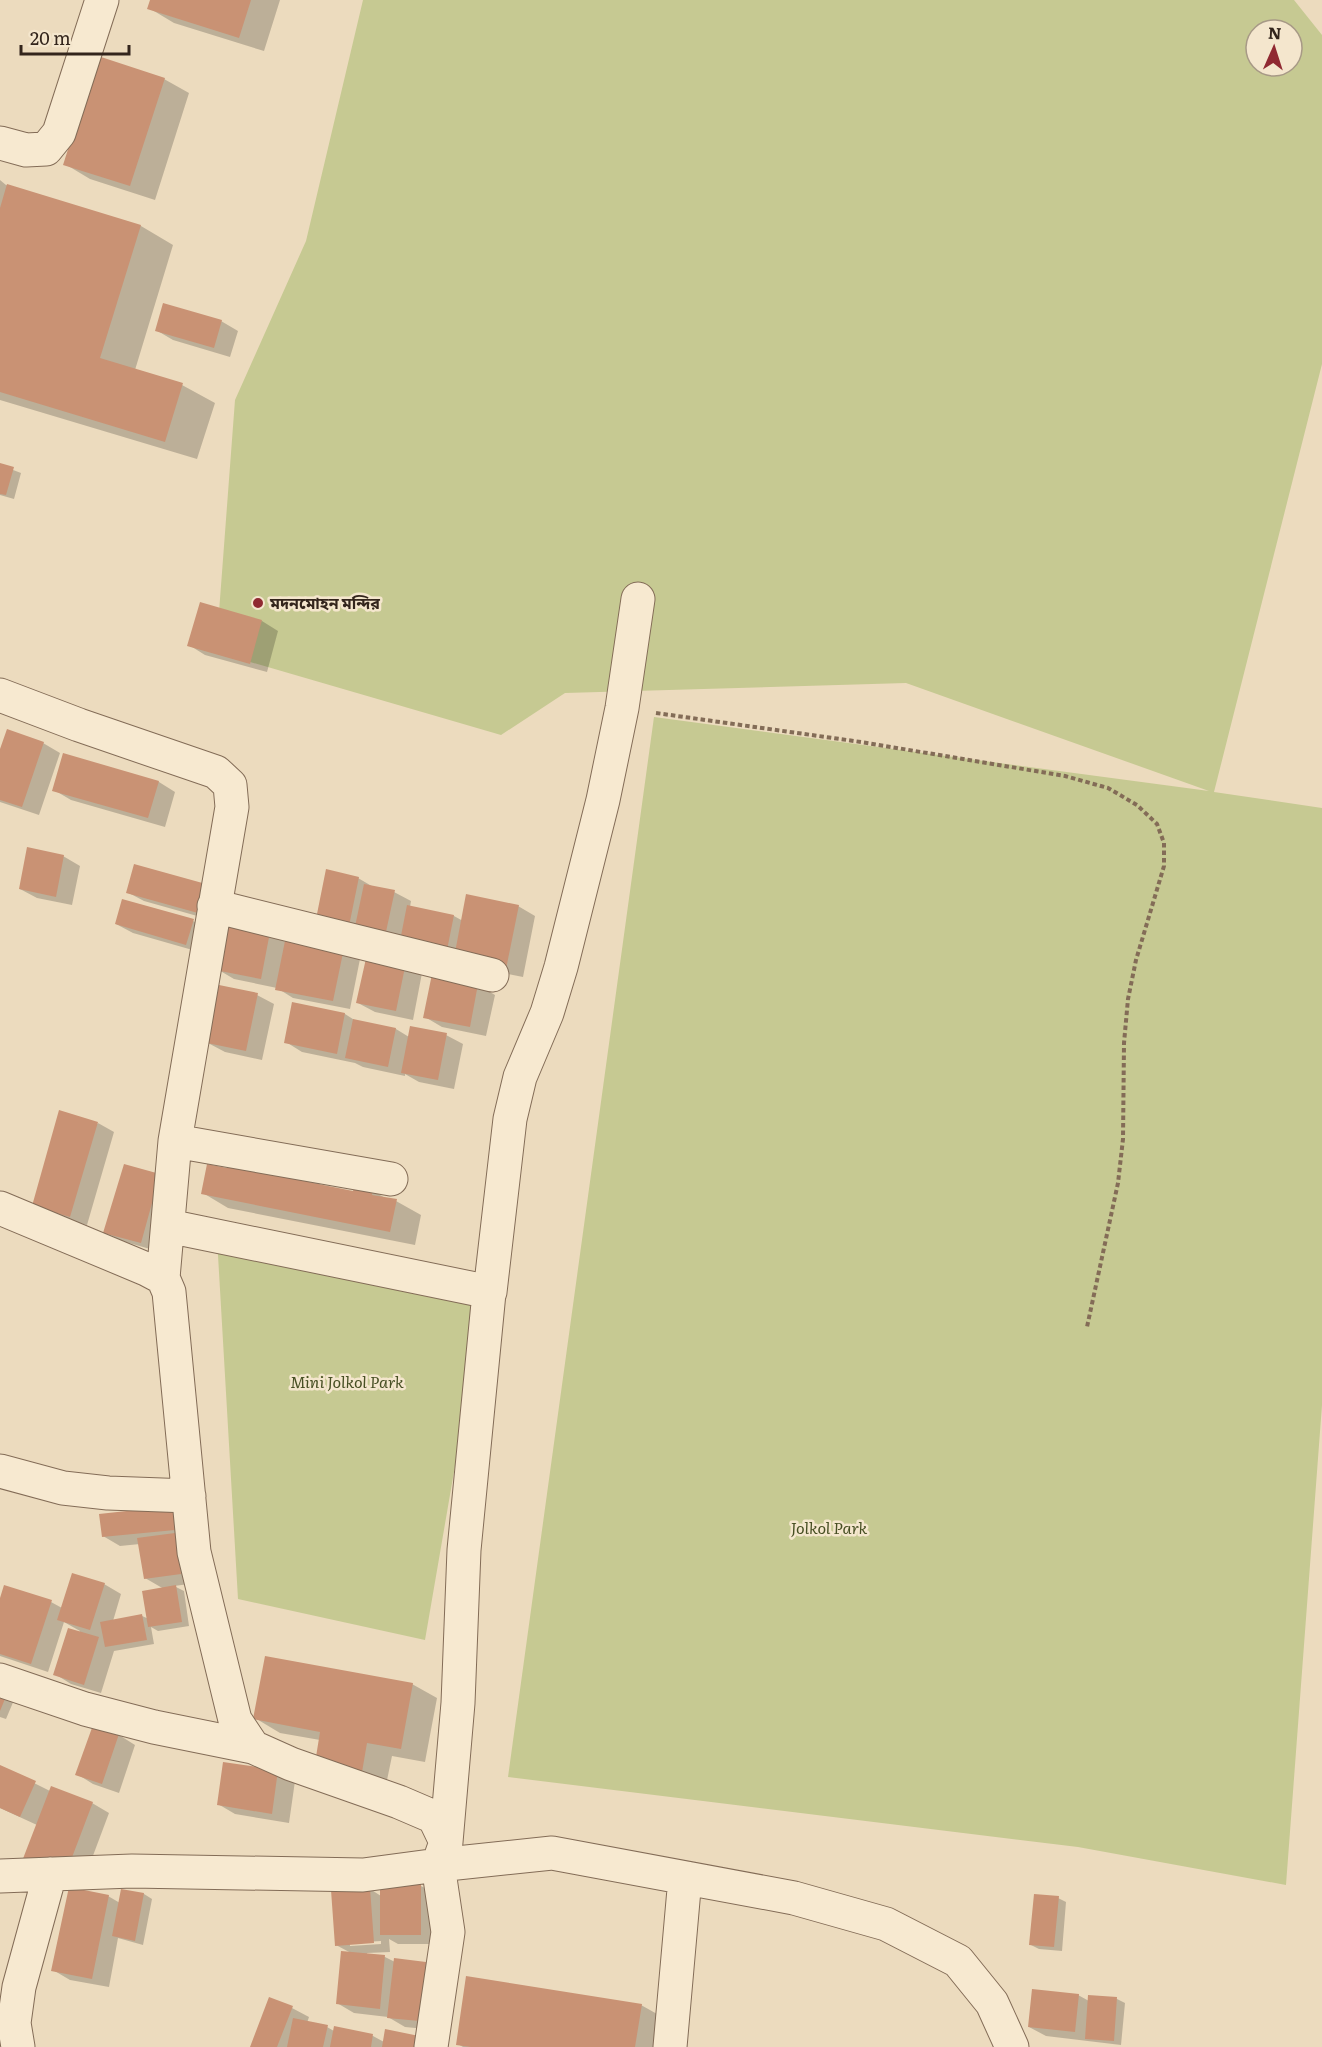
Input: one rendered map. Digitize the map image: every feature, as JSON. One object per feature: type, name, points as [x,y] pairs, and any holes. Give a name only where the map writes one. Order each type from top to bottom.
[{"type":"street","points":[[0,142],[26,150],[46,149],[59,133],[102,0]]},
{"type":"street","points":[[442,1853],[458,1703],[464,1550],[489,1293],[492,1289],[502,1177],[512,1109],[520,1077],[547,1013],[561,967],[608,777],[622,708],[638,598]]},
{"type":"street","points":[[0,695],[216,772],[230,785],[232,807],[175,1141],[163,1278],[169,1292],[194,1551],[235,1720],[253,1747]]},
{"type":"street","points":[[214,906],[492,975]]},
{"type":"street","points":[[175,1141],[391,1179]]},
{"type":"street","points":[[0,1208],[163,1278]]},
{"type":"street","points":[[168,1226],[489,1293]]},
{"type":"street","points":[[0,1472],[63,1488],[108,1493],[189,1496]]},
{"type":"street","points":[[0,1680],[85,1709],[154,1727],[253,1747],[291,1764],[399,1802],[434,1817],[442,1853],[448,1932],[431,2047]]},
{"type":"street","points":[[0,1876],[132,1871],[363,1875],[442,1853],[552,1853],[794,1898],[886,1924],[958,1961],[992,2003],[1012,2047]]},
{"type":"street","points":[[18,2047],[14,2023],[20,1987],[50,1874]]},
{"type":"street","points":[[670,2047],[685,1878]]},
{"type":"path","points":[[622,708],[861,742],[1065,776],[1108,788],[1137,806],[1157,824],[1164,843],[1164,866],[1136,960],[1128,999],[1124,1043],[1123,1139],[1118,1183],[1087,1327]]},
{"type":"green space","name":"Jolkol Park","points":[[363,0],[1294,0],[1322,35],[1322,364],[1214,792],[1322,808],[1322,1405],[1286,1885],[1078,1847],[508,1777],[654,717],[1209,791],[906,683],[565,693],[501,735],[216,652],[235,400],[306,241]]},
{"type":"green space","name":"Mini Jolkol Park","points":[[217,1238],[487,1280],[425,1640],[238,1599]]},
{"type":"building","points":[[150,0],[251,0],[239,38],[147,9]]},
{"type":"building","points":[[98,56],[165,78],[130,186],[63,165]]},
{"type":"building","points":[[7,184],[141,225],[100,358],[183,383],[165,442],[0,392],[0,208]]},
{"type":"building","points":[[163,303],[222,320],[214,348],[155,331]]},
{"type":"building","points":[[0,463],[14,467],[6,495],[0,494]]},
{"type":"building","points":[[200,602],[262,620],[250,664],[187,646]]},
{"type":"building","points":[[7,729],[44,742],[22,807],[0,800],[0,749]]},
{"type":"building","points":[[63,753],[159,781],[148,818],[52,791]]},
{"type":"building","points":[[27,847],[64,855],[56,897],[19,889]]},
{"type":"building","points":[[134,864],[206,884],[198,913],[126,893]]},
{"type":"building","points":[[326,869],[359,877],[349,926],[316,919]]},
{"type":"building","points":[[364,884],[395,890],[384,941],[353,936]]},
{"type":"building","points":[[466,894],[519,905],[506,969],[454,958]]},
{"type":"building","points":[[122,899],[194,919],[186,945],[115,924]]},
{"type":"building","points":[[407,905],[454,915],[447,950],[400,941]]},
{"type":"building","points":[[225,923],[270,932],[261,979],[215,970]]},
{"type":"building","points":[[286,936],[344,948],[333,1001],[275,990]]},
{"type":"building","points":[[367,954],[406,962],[396,1011],[356,1003]]},
{"type":"building","points":[[432,974],[478,984],[470,1027],[423,1018]]},
{"type":"building","points":[[219,985],[258,993],[246,1051],[207,1043]]},
{"type":"building","points":[[292,1002],[345,1013],[337,1054],[284,1043]]},
{"type":"building","points":[[353,1019],[396,1028],[388,1067],[345,1058]]},
{"type":"building","points":[[410,1026],[447,1033],[438,1080],[401,1073]]},
{"type":"building","points":[[59,1110],[98,1122],[70,1217],[32,1206]]},
{"type":"building","points":[[228,1162],[247,1170],[289,1178],[290,1172],[309,1176],[308,1182],[353,1191],[355,1185],[373,1189],[372,1195],[397,1199],[390,1232],[201,1194],[207,1164],[227,1168]]},
{"type":"building","points":[[124,1164],[160,1174],[141,1243],[103,1233]]},
{"type":"building","points":[[173,1506],[175,1530],[102,1537],[99,1514]]},
{"type":"building","points":[[175,1533],[181,1574],[144,1579],[137,1538]]},
{"type":"building","points":[[72,1573],[105,1583],[90,1630],[57,1620]]},
{"type":"building","points":[[4,1585],[52,1600],[31,1664],[0,1654],[0,1598]]},
{"type":"building","points":[[176,1585],[182,1622],[148,1627],[142,1591]]},
{"type":"building","points":[[142,1614],[147,1640],[105,1647],[100,1622]]},
{"type":"building","points":[[68,1628],[99,1637],[84,1685],[53,1675]]},
{"type":"building","points":[[265,1656],[413,1683],[401,1749],[367,1743],[362,1772],[315,1763],[320,1732],[253,1719]]},
{"type":"building","points":[[0,1691],[7,1694],[0,1711]]},
{"type":"building","points":[[93,1725],[119,1734],[102,1784],[75,1775]]},
{"type":"building","points":[[223,1762],[278,1770],[272,1814],[217,1805]]},
{"type":"building","points":[[0,1765],[36,1781],[20,1817],[0,1808]]},
{"type":"building","points":[[51,1786],[93,1802],[71,1860],[19,1869]]},
{"type":"building","points":[[421,1884],[421,1935],[380,1935],[380,1885]]},
{"type":"building","points":[[69,1887],[109,1895],[92,1979],[51,1971]]},
{"type":"building","points":[[370,1888],[374,1943],[335,1946],[331,1890]]},
{"type":"building","points":[[121,1889],[144,1893],[135,1941],[112,1936]]},
{"type":"building","points":[[1034,1894],[1059,1896],[1054,1947],[1029,1945]]},
{"type":"building","points":[[341,1951],[385,1955],[380,2009],[336,2004]]},
{"type":"building","points":[[394,1958],[426,1962],[420,2021],[387,2018]]},
{"type":"building","points":[[466,1976],[642,2004],[635,2047],[471,2047],[456,2045]]},
{"type":"building","points":[[1032,1989],[1079,1994],[1075,2032],[1028,2027]]},
{"type":"building","points":[[1088,1995],[1117,1997],[1114,2041],[1085,2039]]},
{"type":"building","points":[[269,1997],[293,2006],[277,2047],[250,2047]]},
{"type":"building","points":[[293,2018],[328,2025],[323,2047],[287,2047]]},
{"type":"building","points":[[334,2026],[373,2034],[371,2047],[330,2047]]},
{"type":"building","points":[[385,2029],[424,2037],[422,2047],[382,2047]]},
{"type":"place","name":"মদনমোহন মন্দির","points":[[258,603]]}]
